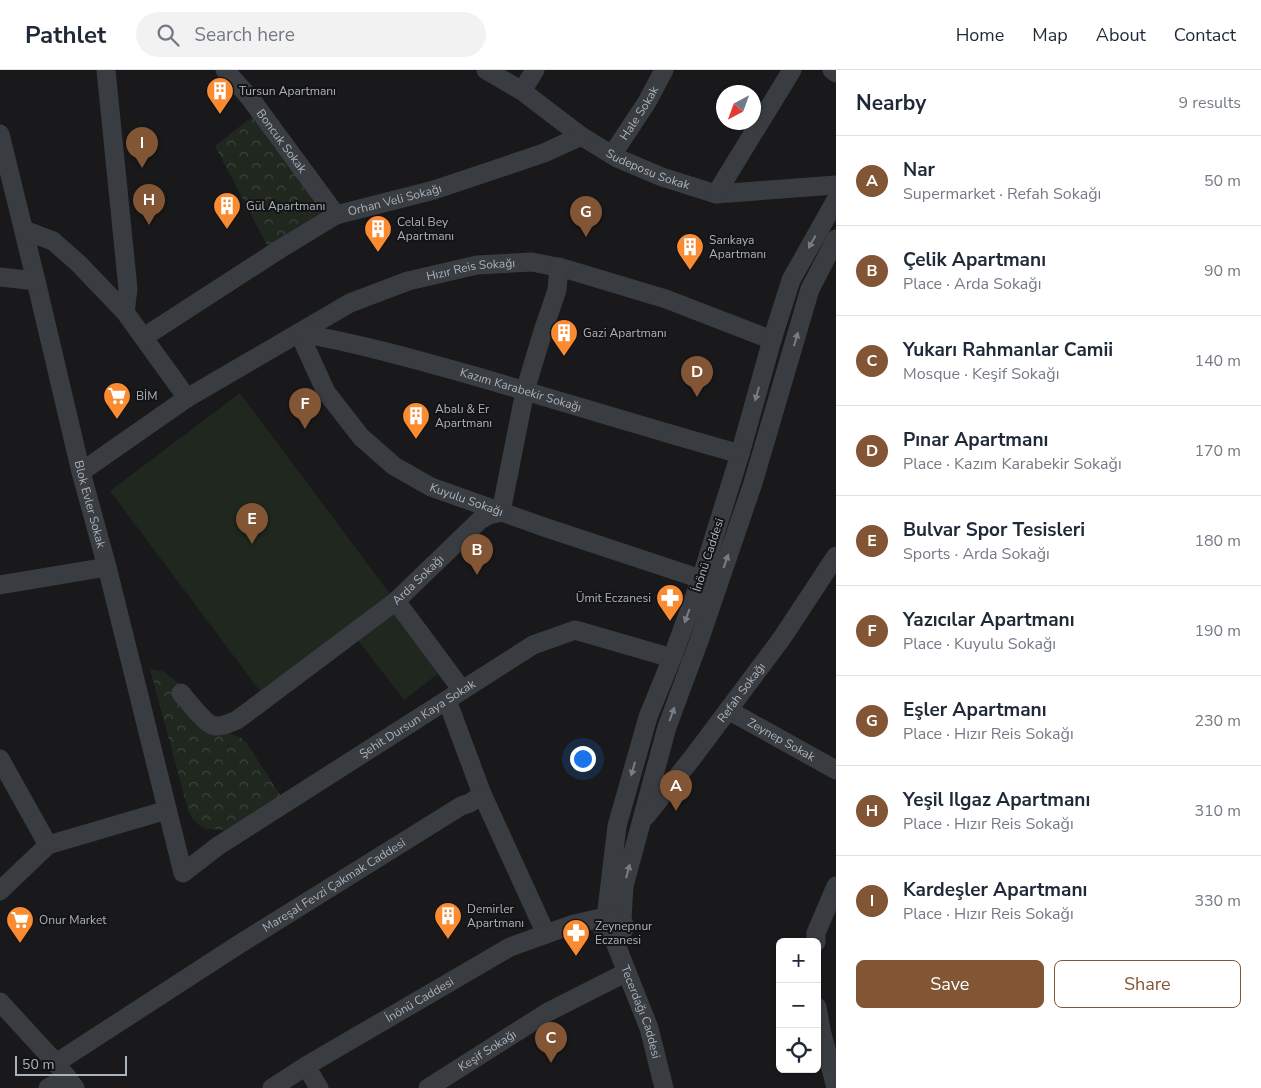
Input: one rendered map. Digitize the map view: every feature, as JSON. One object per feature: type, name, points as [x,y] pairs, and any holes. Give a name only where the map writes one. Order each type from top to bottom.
[{"type":"street","points":[[106,70],[128,289],[125,312]]},
{"type":"street","name":"Boncuk Sokak","points":[[225,70],[250,98],[336,215]]},
{"type":"street","name":"Sudeposu Sokak","points":[[486,70],[522,91],[581,136],[612,154],[662,177],[716,194],[836,185]]},
{"type":"street","points":[[522,91],[536,70]]},
{"type":"street","name":"Hale Sokak","points":[[612,154],[647,102],[664,70]]},
{"type":"street","points":[[716,194],[792,70]]},
{"type":"street","points":[[832,70],[836,73]]},
{"type":"street","name":"Blok Evler Sokak","points":[[0,134],[81,472],[107,567],[183,873]]},
{"type":"street","name":"Orhan Veli Sokağı","points":[[144,337],[336,215],[434,190],[544,153],[581,136]]},
{"type":"street","name":"İnönü Caddesi","points":[[612,927],[617,826],[648,717],[701,579],[791,280],[836,200]]},
{"type":"street","points":[[24,230],[53,241],[80,264],[125,312],[187,398]]},
{"type":"street","name":"İnönü Caddesi","points":[[612,927],[667,727],[754,483],[810,289],[836,239]]},
{"type":"street","name":"Hızır Reis Sokağı","points":[[81,472],[187,398],[350,303],[408,281],[477,265],[532,262],[559,268],[666,300],[772,340]]},
{"type":"street","points":[[501,512],[525,391],[557,290],[559,268]]},
{"type":"street","points":[[0,277],[36,281]]},
{"type":"street","name":"Kazım Karabekir Sokağı","points":[[299,333],[333,339],[398,355],[740,454]]},
{"type":"street","name":"Kuyulu Sokağı","points":[[299,333],[326,392],[361,437],[394,466],[431,488],[701,579]]},
{"type":"street","name":"Arda Sokağı","points":[[181,692],[205,720],[212,725],[219,726],[237,720],[396,601],[480,520],[501,512]]},
{"type":"street","name":"Refah Sokağı","points":[[640,823],[693,757],[782,638],[836,556]]},
{"type":"street","points":[[0,585],[107,567]]},
{"type":"street","points":[[396,601],[454,695],[482,794],[546,934]]},
{"type":"street","name":"Şehit Dursun Kaya Sokak","points":[[183,873],[218,846],[533,645],[575,630],[672,658]]},
{"type":"street","name":"Zeynep Sokak","points":[[728,710],[836,770]]},
{"type":"street","points":[[0,759],[48,845]]},
{"type":"street","name":"Mareşal Fevzi Çakmak Caddesi","points":[[48,1088],[247,940],[482,794]]},
{"type":"street","points":[[0,891],[48,845],[167,810]]},
{"type":"street","points":[[816,938],[816,933],[836,886]]},
{"type":"street","name":"İnönü Caddesi","points":[[272,1088],[306,1066],[510,947],[574,924],[612,927]]},
{"type":"street","name":"Tecerdağı Caddesi","points":[[612,927],[649,1028],[664,1088]]},
{"type":"street","name":"Keşif Sokağı","points":[[428,1088],[548,1012],[627,972]]},
{"type":"street","points":[[0,1002],[66,1076]]},
{"type":"street","points":[[821,1028],[836,1088]]},
{"type":"street","points":[[306,1066],[319,1088]]},
{"type":"green space","points":[[253,116],[323,210],[322,213],[269,249],[215,146]]},
{"type":"green space","points":[[240,393],[393,598],[263,695],[110,491]]},
{"type":"green space","points":[[397,608],[444,669],[404,700],[357,639]]},
{"type":"green space","points":[[150,669],[162,671],[176,681],[189,700],[226,732],[246,742],[283,799],[226,830],[206,829],[199,825],[192,818],[188,810]]},
{"type":"place","name":"Tursun Apartmanı","points":[[220,115]]},
{"type":"place","name":"Kardeşler Apartmanı","points":[[142,168]]},
{"type":"place","name":"Yeşil Ilgaz Apartmanı","points":[[149,225]]},
{"type":"place","name":"Gül Apartmanı","points":[[227,230]]},
{"type":"place","name":"Eşler Apartmanı","points":[[586,237]]},
{"type":"place","name":"Celal Bey Apartmanı","points":[[378,253]]},
{"type":"place","name":"Sarıkaya Apartmanı","points":[[690,271]]},
{"type":"place","name":"Gazi Apartmanı","points":[[564,357]]},
{"type":"place","name":"Pınar Apartmanı","points":[[697,397]]},
{"type":"place","name":"BİM","points":[[117,420]]},
{"type":"place","name":"Yazıcılar Apartmanı","points":[[305,429]]},
{"type":"place","name":"Abalı & Er Apartmanı","points":[[416,440]]},
{"type":"place","name":"Bulvar Spor Tesisleri","points":[[252,544]]},
{"type":"place","name":"Çelik Apartmanı","points":[[477,575]]},
{"type":"place","name":"Ümit Eczanesi","points":[[670,622]]},
{"type":"place","name":"Nar","points":[[676,811]]},
{"type":"place","name":"Demirler Apartmanı","points":[[448,940]]},
{"type":"place","name":"Onur Market","points":[[20,944]]},
{"type":"place","name":"Zeynepnur Eczanesi","points":[[576,957]]},
{"type":"place","name":"Yukarı Rahmanlar Camii","points":[[551,1063]]}]
